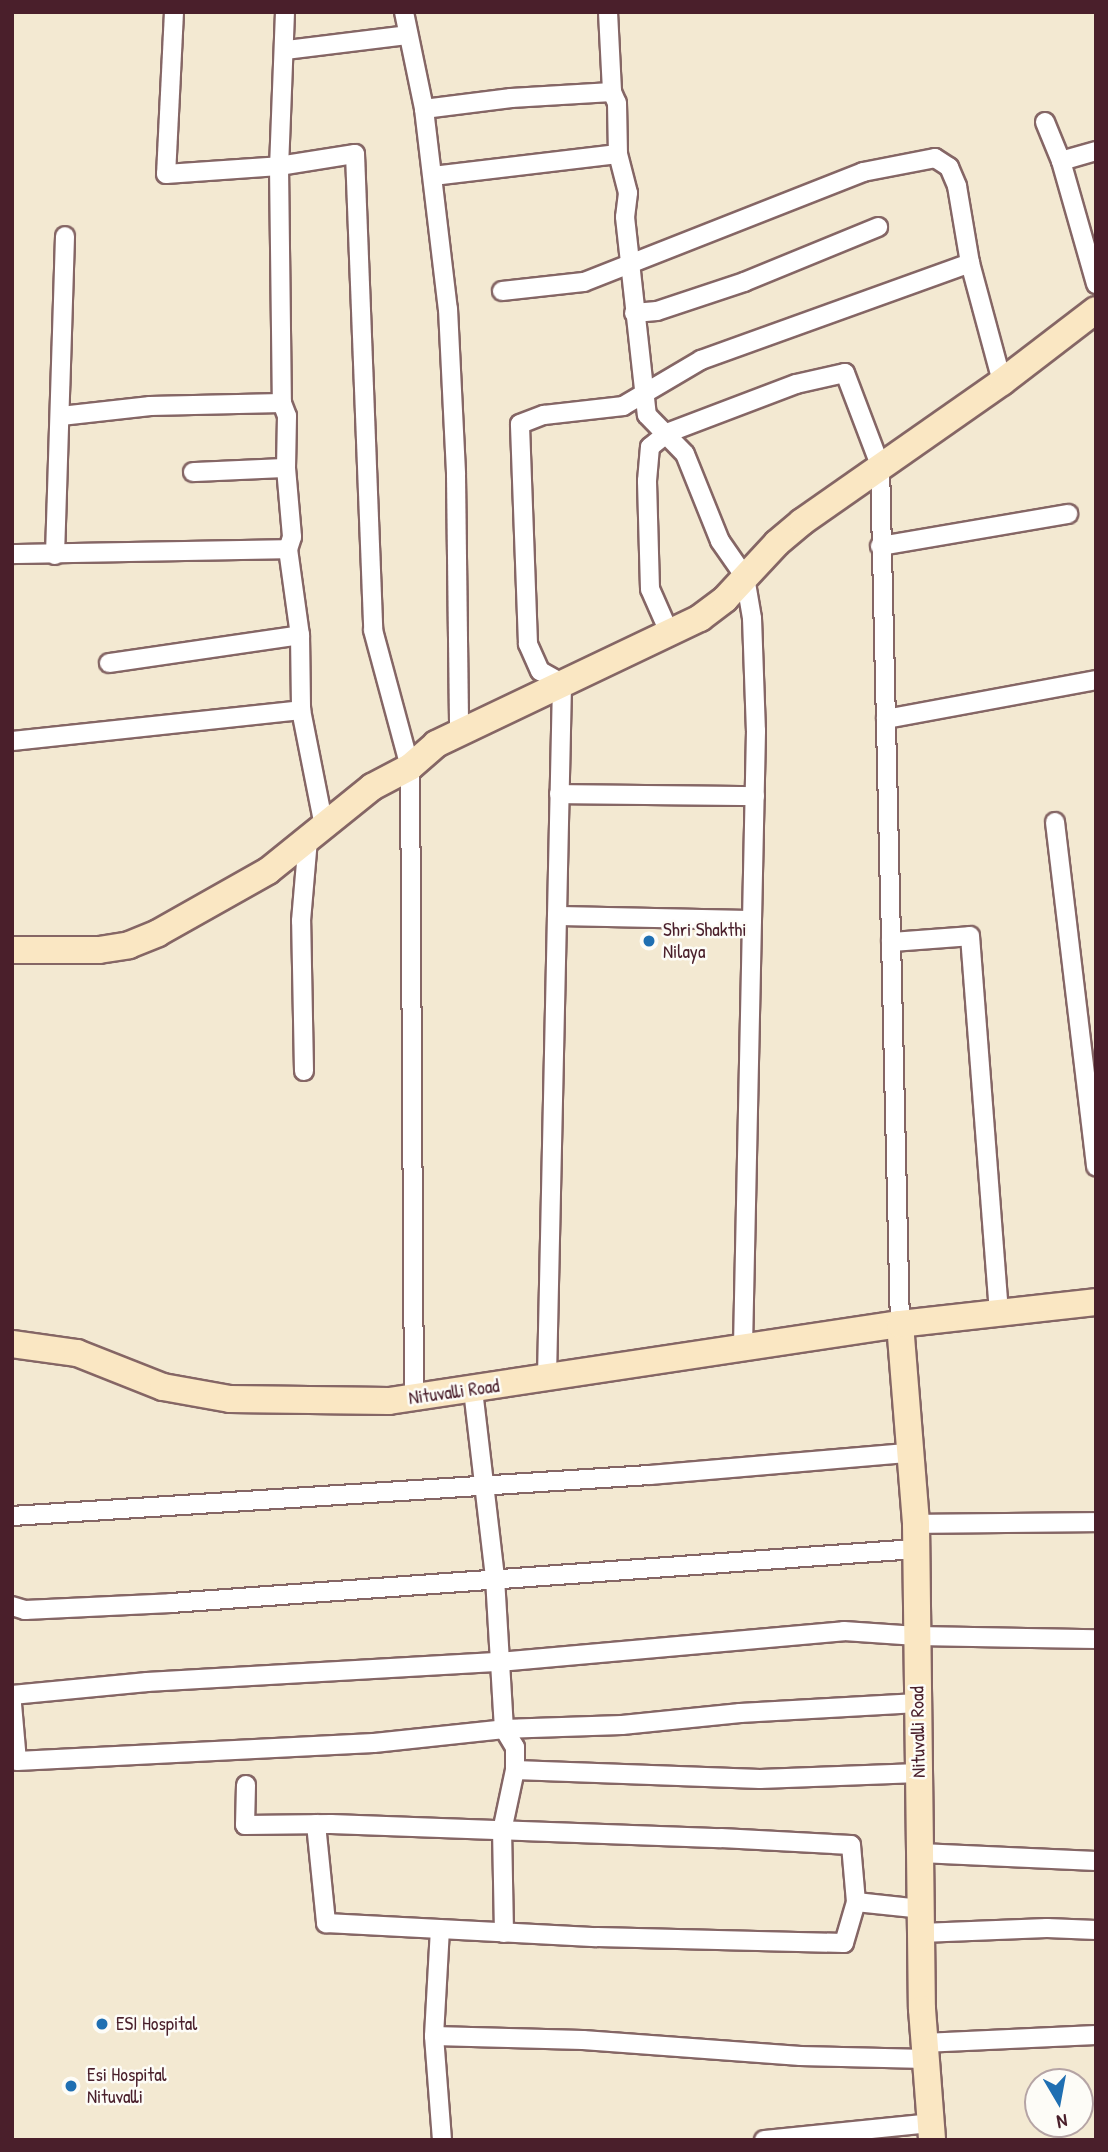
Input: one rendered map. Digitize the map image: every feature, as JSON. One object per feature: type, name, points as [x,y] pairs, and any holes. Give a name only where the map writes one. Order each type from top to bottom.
[{"type":"street","points":[[174,12],[166,174],[279,166],[355,154],[373,630],[410,767],[414,1397]]},
{"type":"street","points":[[285,12],[286,50],[279,166],[282,403],[287,416],[286,468],[292,537],[288,549],[300,635],[301,710],[316,833],[301,921],[304,1071]]},
{"type":"street","points":[[404,12],[424,108],[449,309],[456,475],[459,733]]},
{"type":"street","points":[[608,12],[612,92],[617,103],[618,154],[628,193],[625,217],[643,393],[648,415],[685,454],[720,541],[745,577],[752,618],[755,796],[743,1348]]},
{"type":"street","points":[[286,50],[408,35]]},
{"type":"street","points":[[424,108],[511,98],[612,92]]},
{"type":"street","points":[[1045,122],[1061,161],[1096,284]]},
{"type":"street","points":[[1061,161],[1096,151]]},
{"type":"street","points":[[433,176],[618,154]]},
{"type":"street","points":[[502,291],[584,282],[863,172],[935,158],[948,167],[957,186],[970,263],[1002,382]]},
{"type":"street","points":[[634,313],[657,311],[744,282],[878,227]]},
{"type":"street","points":[[55,555],[65,236]]},
{"type":"street","points":[[562,683],[540,671],[528,644],[520,424],[544,415],[622,405],[701,360],[970,263]]},
{"type":"street","points":[[12,950],[100,950],[130,944],[213,904],[268,871],[372,788],[410,767],[436,744],[699,618],[725,599],[802,522],[1002,382],[1096,310]]},
{"type":"street","points":[[669,632],[650,589],[647,481],[650,447],[667,433],[796,384],[845,373],[880,465],[900,1324]]},
{"type":"street","points":[[61,416],[150,406],[282,403]]},
{"type":"street","points":[[192,472],[286,468]]},
{"type":"street","points":[[880,546],[1068,514]]},
{"type":"street","points":[[12,554],[288,549]]},
{"type":"street","points":[[109,663],[300,635]]},
{"type":"street","points":[[886,719],[1096,680]]},
{"type":"street","points":[[547,1377],[562,683]]},
{"type":"street","points":[[12,741],[301,710]]},
{"type":"street","points":[[559,794],[755,796]]},
{"type":"street","points":[[1055,822],[1096,1167]]},
{"type":"street","points":[[557,916],[752,920]]},
{"type":"street","points":[[891,942],[970,936],[999,1314]]},
{"type":"street","name":"Nituvalli Road","points":[[15,1350],[77,1353],[163,1387],[230,1399],[389,1401],[900,1324],[1096,1302]]},
{"type":"street","name":"Nituvalli Road","points":[[900,1324],[916,1536],[921,1921],[932,2132]]},
{"type":"street","points":[[473,1390],[495,1578],[504,1729],[515,1747],[516,1770],[502,1831],[503,1933]]},
{"type":"street","points":[[12,1516],[484,1485],[909,1453]]},
{"type":"street","points":[[12,1606],[25,1610],[172,1602],[495,1578],[916,1536],[1096,1522]]},
{"type":"street","points":[[12,1695],[147,1682],[499,1662],[844,1632],[1096,1639]]},
{"type":"street","points":[[12,1704],[17,1761],[374,1743],[504,1729],[622,1725],[740,1713],[918,1703]]},
{"type":"street","points":[[516,1770],[760,1779],[919,1773]]},
{"type":"street","points":[[246,1785],[245,1825],[316,1825],[722,1838],[851,1846],[856,1902],[844,1943],[503,1933],[326,1923],[316,1825]]},
{"type":"street","points":[[920,1853],[1096,1861]]},
{"type":"street","points":[[856,1902],[921,1921],[1096,1930]]},
{"type":"street","points":[[440,1929],[434,2036],[442,2140]]},
{"type":"street","points":[[434,2036],[583,2040],[787,2056],[926,2051],[1096,2035]]},
{"type":"street","points":[[764,2140],[932,2132]]},
{"type":"place","name":"Shri Shakthi Nilaya","points":[[649,941]]},
{"type":"place","name":"ESI Hospital","points":[[102,2024]]},
{"type":"place","name":"Esi Hospital Nituvalli","points":[[71,2086]]}]
